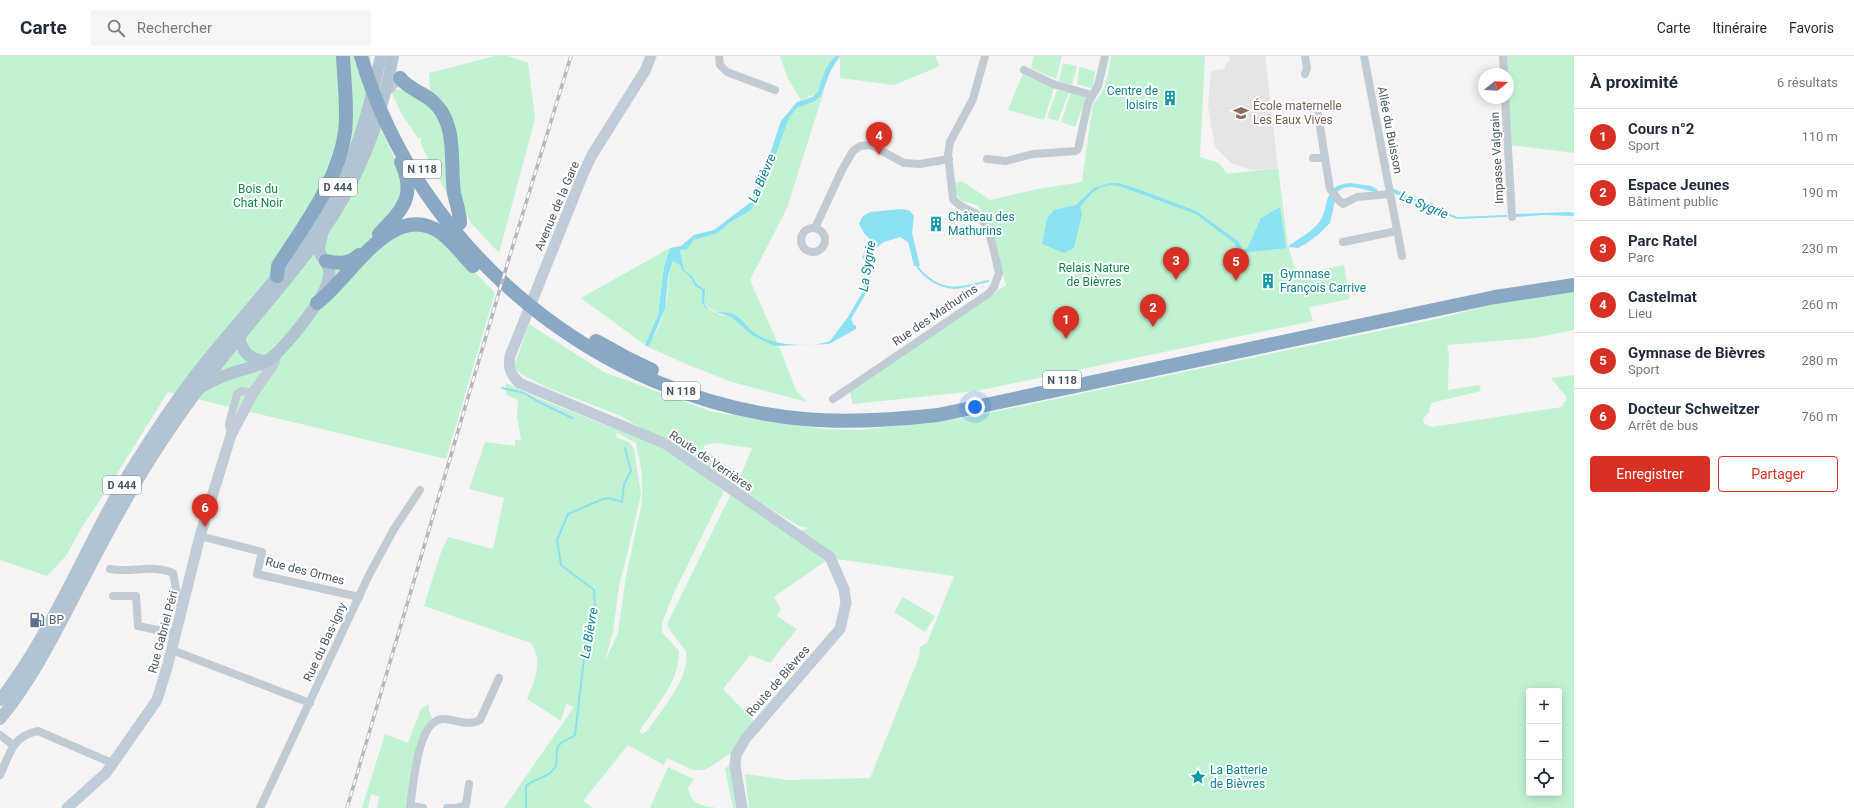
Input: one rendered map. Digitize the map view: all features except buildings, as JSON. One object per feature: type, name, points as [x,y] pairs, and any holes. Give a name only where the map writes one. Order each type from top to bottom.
[{"type":"highway","points":[[277,276],[278,266],[330,182],[342,148],[346,109],[343,56]]},
{"type":"highway","name":"N 118","points":[[370,56],[366,73],[375,99],[389,117],[420,167],[460,222],[486,267]]},
{"type":"highway","name":"N 118","points":[[370,56],[400,148],[429,196],[486,267],[528,306],[554,324],[581,350],[592,350],[629,370],[696,396],[736,407],[803,419],[856,422],[897,420],[938,415],[1488,298],[1536,289],[1574,285]]},
{"type":"highway","points":[[400,78],[406,85],[421,92],[434,102],[444,115],[449,136],[455,194],[460,213],[460,222]]},
{"type":"highway","points":[[326,261],[339,263],[355,259],[402,209],[407,197],[408,185],[406,174],[399,156],[400,148]]},
{"type":"highway","points":[[317,303],[382,237],[402,227],[422,226],[441,233],[486,267]]},
{"type":"highway","name":"N 118","points":[[554,324],[662,374],[713,392],[794,409],[853,412],[893,411],[934,407],[1510,284],[1574,276]]},
{"type":"main road","name":"D 444","points":[[0,700],[41,638],[100,525],[141,455],[197,373],[305,241],[340,182],[352,156],[366,118],[370,56]]},
{"type":"main road","name":"D 444","points":[[0,719],[21,692],[40,661],[125,501],[157,449],[200,387],[322,234],[352,183],[364,156],[385,93],[393,56]]},
{"type":"main road","points":[[397,56],[397,69],[400,78]]},
{"type":"main road","points":[[200,387],[220,377],[266,361],[276,355],[317,303],[328,282],[329,269],[319,249],[322,234]]},
{"type":"main road","points":[[235,326],[245,353],[251,358],[266,361]]},
{"type":"street","name":"Avenue de la Gare","points":[[511,374],[508,367],[510,356],[574,194],[592,155],[645,71],[651,56]]},
{"type":"street","points":[[719,56],[720,65],[727,72],[775,90]]},
{"type":"street","name":"Rue des Mathurins","points":[[833,399],[988,294],[998,280],[999,273],[988,230],[980,217],[970,210],[956,204],[953,199],[948,159],[950,142],[973,99],[985,56]]},
{"type":"street","points":[[987,159],[1006,161],[1033,154],[1076,151],[1078,149],[1088,104],[1098,86],[1105,56]]},
{"type":"street","points":[[1305,56],[1307,68],[1305,74]]},
{"type":"street","name":"Allée du Buisson","points":[[1364,56],[1402,256]]},
{"type":"street","points":[[1503,56],[1504,68]]},
{"type":"street","points":[[1024,70],[1053,84],[1092,95]]},
{"type":"street","points":[[385,93],[391,89],[400,78]]},
{"type":"street","name":"Impasse Valgrain","points":[[1505,104],[1512,217]]},
{"type":"street","points":[[1318,114],[1330,189],[1343,204],[1357,197],[1390,194]]},
{"type":"street","points":[[816,228],[842,170],[853,151],[860,146],[871,145],[904,163],[920,164],[948,159]]},
{"type":"street","points":[[1313,158],[1326,158]]},
{"type":"street","points":[[1343,242],[1397,231]]},
{"type":"street","name":"Rue Gabriel Péri","points":[[67,808],[100,780],[114,764],[157,700],[183,609],[200,536],[231,435],[254,393],[274,363],[276,355]]},
{"type":"street","name":"Route de Verrières","points":[[511,374],[519,383],[666,444],[830,557],[838,573]]},
{"type":"street","name":"Rue du Bas-Igny","points":[[260,808],[359,597],[394,529],[420,490]]},
{"type":"street","name":"Rue des Ormes","points":[[200,536],[262,552],[257,574],[359,597]]},
{"type":"street","points":[[110,569],[130,571],[158,569],[173,573],[178,599],[183,609]]},
{"type":"street","name":"Route de Bièvres","points":[[742,808],[736,778],[736,755],[746,738],[840,629],[846,604],[844,589],[838,573]]},
{"type":"street","points":[[113,596],[136,596],[138,626],[176,634]]},
{"type":"street","points":[[172,650],[310,703]]},
{"type":"street","points":[[423,808],[411,807],[419,751],[428,731],[435,721],[442,719],[473,724],[480,720],[499,678]]},
{"type":"street","points":[[0,775],[13,745],[29,732],[38,731],[114,764]]},
{"type":"street","points":[[0,735],[13,745]]},
{"type":"street","points":[[456,808],[466,805],[469,784]]},
{"type":"street","points":[[447,808],[453,808]]},
{"type":"shaded area","name":"École maternelle Les Eaux Vives","points":[[1230,56],[1265,56],[1278,168],[1251,170],[1231,163],[1215,147],[1208,106],[1211,71],[1224,69],[1227,62],[1229,62]]},
{"type":"green space","name":"Bois du Chat Noir","points":[[0,56],[371,56],[366,98],[393,155],[405,185],[397,211],[404,229],[422,229],[438,235],[495,293],[446,459],[168,392],[83,525],[66,556],[47,576],[0,560]]},
{"type":"green space","points":[[495,56],[508,56],[528,63],[535,119],[499,253],[471,223],[462,205],[454,122],[430,90],[429,73]]},
{"type":"green space","points":[[780,56],[835,56],[827,68],[819,90],[813,95],[801,100],[788,79]]},
{"type":"green space","points":[[840,56],[935,56],[940,66],[894,85],[840,78]]},
{"type":"green space","points":[[1034,56],[1062,56],[1056,79],[1031,68]]},
{"type":"green space","name":"Relais Nature de Bièvres","points":[[1111,56],[1205,56],[1200,157],[1219,163],[1227,174],[1278,168],[1288,246],[1297,274],[1344,265],[1350,299],[1309,307],[1313,321],[976,391],[853,404],[849,390],[1006,285],[990,226],[979,206],[960,200],[956,194],[954,183],[962,181],[990,200],[1038,189],[1082,182],[1093,103],[1098,99],[1104,88]]},
{"type":"green space","points":[[1506,56],[1574,56],[1574,153],[1510,145],[1508,104],[1514,104],[1514,68],[1507,68]]},
{"type":"green space","points":[[1063,63],[1077,66],[1072,85],[1059,81]]},
{"type":"green space","points":[[1079,67],[1095,71],[1093,89],[1077,84]]},
{"type":"green space","points":[[1023,73],[1054,88],[1044,120],[1008,110]]},
{"type":"green space","points":[[829,75],[787,208],[750,280],[778,344],[762,339],[731,313],[721,313],[707,307],[704,303],[706,292],[696,283],[692,276],[684,270],[680,251],[689,246],[694,240],[718,233],[729,223],[751,210],[769,173],[789,118],[797,108],[818,99],[823,92]]},
{"type":"green space","points":[[399,89],[410,92],[431,104],[443,127],[448,195],[421,144],[421,138],[418,138],[402,115],[391,91]]},
{"type":"green space","points":[[1057,90],[1069,92],[1058,121],[1047,118]]},
{"type":"green space","points":[[1071,92],[1087,96],[1075,127],[1061,122]]},
{"type":"green space","points":[[670,248],[664,267],[658,315],[645,345],[581,298]]},
{"type":"green space","points":[[673,261],[681,266],[682,270],[690,277],[695,286],[702,290],[703,306],[721,315],[731,317],[747,330],[774,346],[779,347],[796,390],[807,402],[732,382],[648,347],[664,311],[669,275]]},
{"type":"green space","points":[[1574,292],[1574,330],[1534,338],[1447,345],[1449,354],[1448,390],[1479,385],[1481,391],[1431,403],[1429,412],[1423,419],[1424,424],[1432,427],[1562,407],[1567,398],[1551,378],[1574,375],[1574,808],[749,808],[745,774],[788,780],[870,778],[919,657],[920,647],[927,643],[954,576],[830,558],[774,597],[781,609],[777,616],[797,629],[770,663],[750,655],[723,689],[755,722],[734,751],[710,767],[703,770],[693,770],[667,758],[664,765],[628,745],[583,801],[593,808],[504,808],[574,707],[566,704],[561,721],[527,699],[535,678],[537,664],[535,650],[531,643],[424,606],[441,552],[448,537],[493,549],[504,498],[469,489],[485,442],[515,446],[515,440],[521,440],[517,417],[518,400],[506,395],[506,383],[540,399],[615,429],[616,425],[666,446],[724,491],[674,593],[662,623],[662,632],[679,651],[678,662],[671,684],[639,732],[643,734],[649,729],[668,702],[684,671],[686,651],[671,632],[667,624],[731,494],[791,533],[810,528],[799,526],[621,416],[546,387],[521,374],[515,368],[515,364],[529,324],[604,372],[713,412],[821,429],[860,430],[969,417],[1436,319],[1515,299]],"holes":[[[616,432],[636,443],[642,474],[642,502],[626,576],[618,633],[605,661],[613,632],[619,586],[641,494],[634,449],[629,442],[617,438]],[[715,443],[752,448],[741,475],[703,449],[705,445]]]},
{"type":"green space","points":[[903,597],[935,616],[925,632],[894,612]]},
{"type":"green space","points":[[429,705],[432,718],[424,733],[407,808],[377,808],[379,797],[371,794],[368,808],[362,808],[385,734],[408,743],[421,709]]},
{"type":"green space","points":[[731,765],[739,808],[733,808],[725,768]]},
{"type":"green space","points":[[668,767],[694,779],[688,788],[694,801],[701,805],[716,808],[650,808]]},
{"type":"water","points":[[835,56],[840,56],[830,72],[821,96],[815,101],[797,108],[789,118],[769,173],[751,210],[729,223],[718,233],[694,240],[686,250],[683,249],[680,251],[684,270],[705,290],[704,303],[710,310],[705,308],[702,303],[702,290],[695,286],[690,277],[682,270],[681,266],[673,261],[668,276],[665,309],[651,342],[648,347],[645,345],[658,315],[664,267],[670,248],[681,246],[694,235],[714,230],[751,202],[768,160],[781,121],[797,102],[812,97],[818,91],[826,68]]},
{"type":"water","points":[[1110,183],[1118,183],[1138,189],[1196,211],[1238,241],[1243,249],[1247,249],[1261,218],[1280,207],[1286,248],[1239,253],[1234,243],[1196,214],[1119,186],[1110,185],[1099,188],[1092,193],[1080,207],[1082,214],[1074,248],[1064,253],[1042,244],[1047,219],[1054,210],[1076,205],[1094,188]]},
{"type":"water","points":[[1350,183],[1371,186],[1377,189],[1378,192],[1346,187],[1337,192],[1330,223],[1307,243],[1298,248],[1288,247],[1317,225],[1324,212],[1330,193],[1340,185]]},
{"type":"water","points":[[1394,189],[1457,217],[1507,215],[1507,217],[1457,219],[1390,191]]},
{"type":"water","points":[[902,209],[910,211],[914,216],[912,233],[920,266],[914,266],[908,242],[900,237],[884,242],[870,252],[866,263],[866,259],[862,258],[871,240],[864,233],[859,224],[862,217],[870,212]]},
{"type":"water","points":[[1574,213],[1574,216],[1543,215],[1516,217],[1516,214]]},
{"type":"water","points":[[867,269],[865,295],[851,319],[853,324],[856,326],[856,329],[829,344],[810,345],[830,341],[848,317],[862,293]]},
{"type":"water","points":[[712,310],[733,314],[753,332],[763,338],[792,345],[802,345],[774,346],[752,335],[731,317]]},
{"type":"waterway","name":"La Sygrie","points":[[866,271],[867,261]]},
{"type":"waterway","name":"La Sygrie","points":[[917,265],[927,277],[942,286],[956,288],[988,281]]},
{"type":"waterway","points":[[502,388],[524,393],[572,418]]},
{"type":"waterway","name":"La Bièvre","points":[[526,808],[526,786],[550,773],[555,767],[557,750],[560,744],[575,735],[586,641],[595,610],[594,590],[561,565],[557,540],[568,514],[603,499],[609,498],[622,502],[624,484],[631,471],[625,448]]},
{"type":"railway","points":[[347,808],[507,265],[571,56]]},
{"type":"place","name":"Centre de loisirs","points":[[1170,98]]},
{"type":"place","name":"École maternelle Les Eaux Vives","points":[[1241,113]]},
{"type":"place","name":"Castelmat","points":[[879,155]]},
{"type":"place","name":"Château des Mathurins","points":[[936,224]]},
{"type":"place","name":"Parc Ratel","points":[[1176,280]]},
{"type":"place","name":"Gymnase de Bièvres","points":[[1236,281]]},
{"type":"place","name":"Gymnase François Carrive","points":[[1268,281]]},
{"type":"place","name":"Espace Jeunes","points":[[1153,327]]},
{"type":"place","name":"Cours n°2","points":[[1066,339]]},
{"type":"place","name":"Docteur Schweitzer","points":[[205,527]]},
{"type":"place","name":"BP","points":[[37,620]]},
{"type":"place","name":"La Batterie de Bièvres","points":[[1198,777]]}]
